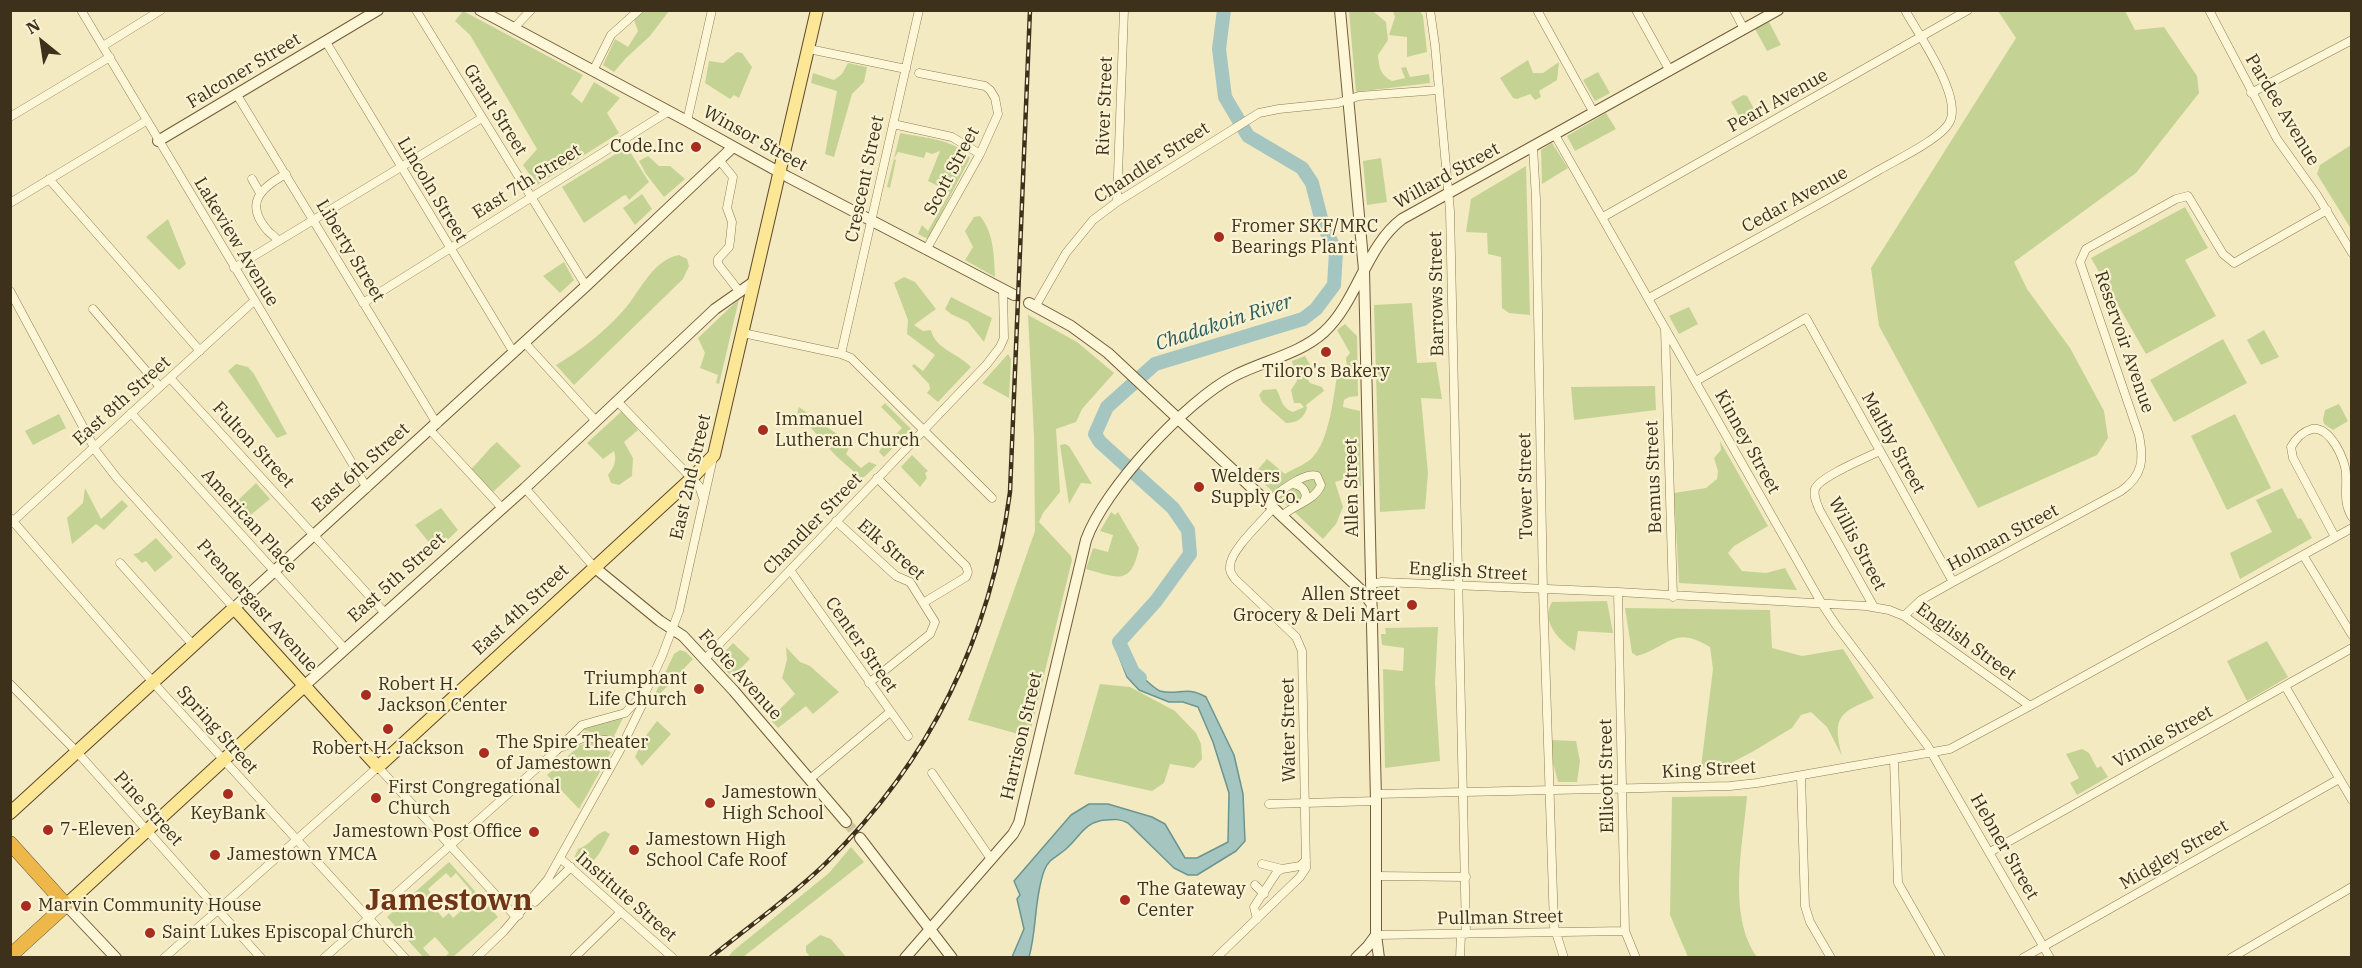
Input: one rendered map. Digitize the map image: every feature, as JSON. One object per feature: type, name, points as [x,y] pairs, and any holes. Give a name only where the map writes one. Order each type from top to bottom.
[{"type":"highway","points":[[10,843],[66,905],[10,956]]},
{"type":"main road","name":"East 2nd Street","points":[[714,455],[817,10]]},
{"type":"main road","name":"East 4th Street","points":[[378,767],[714,455]]},
{"type":"main road","name":"East 6th Street","points":[[10,813],[234,608]]},
{"type":"main road","name":"Prendergast Avenue","points":[[234,608],[378,767]]},
{"type":"main road","name":"East 5th Street","points":[[66,905],[304,686]]},
{"type":"street","name":"Lakeview Avenue","points":[[81,10],[367,488]]},
{"type":"street","points":[[103,46],[161,10]]},
{"type":"street","name":"Falconer Street","points":[[158,141],[378,10]]},
{"type":"street","name":"Grant Street","points":[[416,10],[586,286]]},
{"type":"street","name":"Winsor Street","points":[[480,10],[780,173],[1009,293]]},
{"type":"street","points":[[514,28],[531,10]]},
{"type":"street","points":[[593,71],[614,31],[639,10]]},
{"type":"street","points":[[687,121],[712,10]]},
{"type":"street","name":"Crescent Street","points":[[841,354],[919,10]]},
{"type":"street","name":"River Street","points":[[1116,202],[1124,10]]},
{"type":"street","name":"Allen Street","points":[[1340,10],[1364,270],[1376,797],[1376,935],[1379,957]]},
{"type":"street","name":"Barrows Street","points":[[1430,10],[1449,194],[1466,877],[1464,934],[1460,957]]},
{"type":"street","points":[[1537,10],[1594,113]]},
{"type":"street","points":[[1636,10],[1670,71]]},
{"type":"street","points":[[1734,10],[1744,29]]},
{"type":"street","name":"Willard Street","points":[[1177,420],[1232,377],[1317,338],[1339,314],[1364,270],[1396,224],[1778,10]]},
{"type":"street","points":[[1905,10],[1921,38]]},
{"type":"street","name":"Pearl Avenue","points":[[1603,218],[1968,10]]},
{"type":"street","name":"Pardee Avenue","points":[[2209,10],[2285,152],[2326,210],[2352,253]]},
{"type":"street","name":"Cedar Avenue","points":[[1649,298],[1928,142],[1950,122],[1951,101],[1946,83],[1921,38]]},
{"type":"street","points":[[2252,93],[2352,40]]},
{"type":"street","name":"Lincoln Street","points":[[326,42],[514,353]]},
{"type":"street","points":[[808,49],[906,69]]},
{"type":"street","points":[[10,117],[110,57]]},
{"type":"street","name":"Scott Street","points":[[919,73],[985,86],[990,90],[997,104],[998,114],[980,154],[926,250]]},
{"type":"street","points":[[1350,99],[1438,90]]},
{"type":"street","name":"Liberty Street","points":[[237,95],[363,303],[434,430],[502,508]]},
{"type":"street","name":"Chandler Street","points":[[1032,305],[1079,235],[1093,220],[1116,202],[1225,133],[1266,111],[1350,99]]},
{"type":"street","name":"East 7th Street","points":[[363,303],[669,111]]},
{"type":"street","points":[[234,268],[482,118]]},
{"type":"street","points":[[10,203],[146,121]]},
{"type":"street","points":[[892,124],[952,137],[980,154]]},
{"type":"street","name":"Kinney Street","points":[[1555,135],[1822,604],[1932,752]]},
{"type":"street","name":"East 6th Street","points":[[234,608],[434,430],[733,147]]},
{"type":"street","name":"Tower Street","points":[[1533,147],[1549,789],[1555,932],[1564,957]]},
{"type":"street","points":[[720,161],[733,177],[727,208],[732,222],[729,247],[718,259],[718,264],[739,291]]},
{"type":"street","points":[[278,241],[267,230],[256,211],[256,201],[260,193],[272,182],[286,174]]},
{"type":"street","points":[[50,179],[200,351]]},
{"type":"street","points":[[252,179],[260,193]]},
{"type":"street","name":"Reservoir Avenue","points":[[2121,491],[2137,476],[2142,464],[2142,452],[2134,416],[2080,262],[2086,249],[2176,199],[2188,196],[2223,254],[2234,263],[2326,210]]},
{"type":"street","name":"East 5th Street","points":[[304,686],[525,488],[715,309],[755,281]]},
{"type":"street","name":"Prendergast Avenue","points":[[10,291],[94,448],[116,477],[234,608]]},
{"type":"street","name":"Chandler Street","points":[[705,659],[1000,347],[1004,338],[1009,293]]},
{"type":"street","name":"East 8th Street","points":[[11,521],[254,301]]},
{"type":"street","points":[[1032,305],[1071,326],[1108,353],[1153,398],[1356,585],[1372,603]]},
{"type":"street","points":[[93,309],[160,387]]},
{"type":"street","name":"Maltby Street","points":[[1696,381],[1806,318],[1953,582]]},
{"type":"street","name":"Bemus Street","points":[[1665,328],[1673,597]]},
{"type":"street","points":[[743,333],[841,354],[855,361],[992,498]]},
{"type":"street","points":[[525,343],[596,421]]},
{"type":"street","points":[[1667,356],[1674,344]]},
{"type":"street","name":"Fulton Street","points":[[170,378],[385,613]]},
{"type":"street","points":[[617,401],[699,486],[703,501]]},
{"type":"street","name":"American Place","points":[[131,413],[345,649]]},
{"type":"street","name":"Harrison Street","points":[[905,957],[1013,834],[1019,823],[1086,540],[1112,491],[1177,420]]},
{"type":"street","points":[[2335,537],[2293,458],[2291,447],[2301,434],[2319,429],[2330,438],[2344,465],[2345,500],[2352,516]]},
{"type":"street","name":"Willis Street","points":[[1874,608],[1820,511],[1815,494],[1818,484],[1880,452]]},
{"type":"street","name":"East 2nd Street","points":[[476,957],[535,896],[560,858],[624,743],[643,703],[684,593],[714,455]]},
{"type":"street","points":[[1309,474],[1318,478],[1321,485],[1319,491],[1289,509],[1274,509],[1273,497],[1309,474]]},
{"type":"street","points":[[869,683],[933,630],[935,622],[924,603],[966,577],[968,572],[966,566],[878,478]]},
{"type":"street","points":[[1293,484],[1300,485],[1304,490],[1306,496],[1304,501]]},
{"type":"street","points":[[525,488],[594,567]]},
{"type":"street","name":"Holman Street","points":[[1904,616],[1921,600],[2121,491]]},
{"type":"street","name":"Water Street","points":[[1274,509],[1235,552],[1230,572],[1300,642],[1306,860]]},
{"type":"street","name":"Spring Street","points":[[11,521],[153,683],[405,957]]},
{"type":"street","name":"Elk Street","points":[[836,521],[896,576],[910,582],[924,603]]},
{"type":"street","points":[[2030,706],[2352,528]]},
{"type":"street","points":[[2302,555],[2334,610],[2352,634]]},
{"type":"street","points":[[120,562],[193,645]]},
{"type":"street","points":[[1336,568],[1342,565],[1354,576],[1371,584]]},
{"type":"street","name":"Foote Avenue","points":[[594,567],[614,586],[683,636],[846,822]]},
{"type":"street","name":"Center Street","points":[[790,570],[909,736]]},
{"type":"street","name":"English Street","points":[[1371,584],[1382,582],[1543,591],[1618,592],[1889,610],[1904,616],[2030,706]]},
{"type":"street","points":[[1356,585],[1371,584]]},
{"type":"street","name":"Ellicott Street","points":[[1618,592],[1625,931],[1636,957]]},
{"type":"street","name":"Vinnie Street","points":[[1990,852],[2352,648]]},
{"type":"street","name":"Pine Street","points":[[10,684],[76,752],[261,957]]},
{"type":"street","points":[[2285,686],[2352,800]]},
{"type":"street","points":[[324,957],[556,751],[582,725],[625,713],[646,691]]},
{"type":"street","name":"King Street","points":[[1269,804],[1464,790],[1730,786],[1801,776],[1958,746],[2030,706]]},
{"type":"street","points":[[810,779],[890,712]]},
{"type":"street","points":[[556,751],[585,737],[624,743]]},
{"type":"street","name":"Hebner Street","points":[[1932,752],[2050,957]]},
{"type":"street","points":[[1894,759],[1898,883],[1941,957]]},
{"type":"street","name":"Prendergast Avenue","points":[[378,767],[516,917]]},
{"type":"street","name":"East 4th Street","points":[[164,957],[378,767]]},
{"type":"street","points":[[932,773],[991,859]]},
{"type":"street","points":[[1801,776],[1805,906],[1810,922],[1832,957]]},
{"type":"street","name":"Midgley Street","points":[[2023,957],[2340,779]]},
{"type":"street","points":[[860,838],[952,957]]},
{"type":"street","name":"Institute Street","points":[[560,858],[673,957]]},
{"type":"street","points":[[1262,864],[1282,869],[1300,866],[1306,860]]},
{"type":"street","points":[[1216,957],[1300,877],[1306,868],[1306,860]]},
{"type":"street","name":"East 2nd Street","points":[[516,917],[571,867]]},
{"type":"street","points":[[1257,919],[1254,907],[1272,878],[1282,869]]},
{"type":"street","points":[[1377,876],[1466,877]]},
{"type":"street","points":[[1255,885],[1264,894]]},
{"type":"street","points":[[2231,957],[2352,887]]},
{"type":"street","points":[[66,905],[116,957]]},
{"type":"street","points":[[574,957],[621,912]]},
{"type":"street","name":"Pullman Street","points":[[1376,935],[1625,931]]},
{"type":"street","points":[[1356,957],[1376,935]]},
{"type":"green space","points":[[463,11],[583,75],[571,94],[582,103],[594,82],[620,98],[607,113],[619,133],[537,185],[523,165],[537,149],[470,35],[455,21]]},
{"type":"green space","points":[[644,11],[669,11],[650,36],[614,72],[603,65],[615,39],[628,47],[638,31],[634,20]]},
{"type":"green space","points":[[1349,11],[1373,11],[1386,22],[1388,40],[1378,55],[1380,67],[1385,76],[1392,81],[1405,78],[1401,68],[1406,67],[1410,77],[1429,74],[1430,83],[1356,92]]},
{"type":"green space","points":[[1393,11],[1420,11],[1423,16],[1427,52],[1407,57],[1407,37],[1389,35],[1395,17]]},
{"type":"green space","points":[[1998,11],[2125,11],[2135,30],[2164,27],[2197,76],[2199,93],[2136,173],[2014,262],[2027,289],[2070,348],[2104,411],[2108,438],[2097,455],[1978,508],[1879,326],[1871,268],[2016,38]]},
{"type":"green space","points":[[1769,22],[1781,45],[1767,51],[1755,29]]},
{"type":"green space","points":[[737,52],[742,53],[752,67],[739,98],[734,95],[730,99],[705,83],[709,61],[723,63]]},
{"type":"green space","points":[[1528,60],[1533,73],[1543,73],[1559,62],[1557,80],[1539,91],[1541,97],[1535,100],[1530,94],[1517,99],[1513,98],[1500,78]]},
{"type":"green space","points":[[848,63],[867,67],[864,82],[852,94],[834,157],[825,154],[837,91],[811,83],[813,73],[834,80],[842,74]]},
{"type":"green space","points":[[1598,72],[1610,93],[1595,101],[1583,80]]},
{"type":"green space","points":[[1743,95],[1747,96],[1759,118],[1745,126],[1731,102]]},
{"type":"green space","points":[[1606,113],[1616,129],[1575,151],[1567,136]]},
{"type":"green space","points":[[900,134],[948,143],[970,158],[928,239],[918,234],[922,225],[928,231],[950,192],[928,181],[940,151],[932,154],[926,152],[924,158],[898,152],[894,159],[896,160],[890,188],[887,187]]},
{"type":"green space","points":[[1552,143],[1568,168],[1542,184],[1541,150]]},
{"type":"green space","points":[[2351,145],[2351,229],[2317,174],[2320,165]]},
{"type":"green space","points":[[627,147],[649,182],[629,200],[626,195],[623,196],[584,223],[562,187]]},
{"type":"green space","points":[[648,156],[659,166],[670,166],[685,179],[664,197],[639,161]]},
{"type":"green space","points":[[1381,158],[1387,202],[1367,205],[1363,161]]},
{"type":"green space","points":[[1526,166],[1530,315],[1509,313],[1502,308],[1501,257],[1488,254],[1487,233],[1466,232],[1471,199]]},
{"type":"green space","points":[[642,194],[652,209],[635,225],[623,208]]},
{"type":"green space","points":[[2185,207],[2208,248],[2185,260],[2216,316],[2146,354],[2091,258]]},
{"type":"green space","points":[[980,216],[991,237],[995,277],[965,260],[973,247],[965,231],[974,217]]},
{"type":"green space","points":[[168,219],[186,264],[179,270],[146,237]]},
{"type":"green space","points":[[679,255],[687,259],[689,266],[683,279],[574,385],[556,365],[599,335],[628,306],[653,271],[669,258]]},
{"type":"green space","points":[[564,262],[574,280],[560,293],[543,276]]},
{"type":"green space","points":[[904,277],[915,282],[936,309],[914,325],[923,331],[931,330],[937,342],[971,367],[938,402],[927,393],[930,389],[929,384],[912,366],[914,364],[923,371],[935,355],[907,334],[908,320],[894,283]]},
{"type":"green space","points":[[951,297],[992,318],[984,342],[968,322],[945,309]]},
{"type":"green space","points":[[739,299],[719,384],[716,383],[718,375],[700,368],[705,353],[698,338]]},
{"type":"green space","points":[[1412,303],[1417,363],[1436,362],[1442,399],[1421,398],[1428,473],[1425,509],[1380,512],[1374,305]]},
{"type":"green space","points":[[1689,307],[1698,324],[1679,334],[1669,316]]},
{"type":"green space","points":[[1028,315],[1077,342],[1114,373],[1082,409],[1076,422],[1056,429],[1060,492],[1043,513],[1039,522],[1071,556],[1072,560],[1029,737],[968,720],[1035,531],[1034,436]]},
{"type":"green space","points":[[1345,324],[1357,336],[1358,396],[1344,400],[1343,407],[1360,411],[1361,486],[1345,479],[1335,482],[1343,507],[1336,524],[1323,539],[1254,474],[1267,459],[1285,474],[1312,458],[1318,450],[1330,416],[1338,369],[1347,368],[1346,358],[1350,353],[1337,330]]},
{"type":"green space","points":[[2264,330],[2279,357],[2261,365],[2247,340]]},
{"type":"green space","points":[[2223,339],[2247,383],[2174,422],[2150,380]]},
{"type":"green space","points":[[1008,354],[1011,359],[1009,398],[982,383]]},
{"type":"green space","points":[[1305,356],[1313,370],[1303,373],[1310,383],[1322,387],[1324,391],[1306,405],[1306,412],[1300,419],[1286,423],[1262,402],[1259,395],[1263,390],[1276,389],[1283,405],[1289,410],[1293,412],[1304,407],[1300,403],[1294,403],[1291,390],[1297,381],[1292,361]]},
{"type":"green space","points":[[236,364],[248,367],[254,374],[287,434],[277,438],[228,371]]},
{"type":"green space","points":[[1655,386],[1656,410],[1574,420],[1571,387]]},
{"type":"green space","points":[[885,403],[911,429],[884,457],[879,452],[884,443],[883,439],[887,435],[891,439],[902,428],[881,407]]},
{"type":"green space","points":[[2339,404],[2348,421],[2333,430],[2324,424],[2325,410]]},
{"type":"green space","points":[[799,407],[851,444],[846,454],[861,468],[869,462],[877,465],[862,479],[835,455],[811,428],[804,425],[804,428],[794,426]]},
{"type":"green space","points":[[622,411],[638,430],[624,442],[633,458],[632,476],[619,485],[611,483],[608,475],[614,464],[614,451],[603,459],[587,443]]},
{"type":"green space","points":[[59,414],[66,428],[33,445],[25,431]]},
{"type":"green space","points":[[2235,414],[2271,488],[2227,510],[2191,436]]},
{"type":"green space","points":[[1720,441],[1768,526],[1734,546],[1728,553],[1742,571],[1766,573],[1785,568],[1797,590],[1679,583],[1674,493],[1706,488],[1717,479],[1718,471],[1714,458],[1721,450]]},
{"type":"green space","points":[[497,442],[521,466],[493,492],[471,469]]},
{"type":"green space","points":[[1060,445],[1069,446],[1092,484],[1081,483],[1069,504]]},
{"type":"green space","points":[[912,455],[928,471],[925,473],[927,478],[920,487],[901,467]]},
{"type":"green space","points":[[256,483],[270,499],[247,518],[235,503]]},
{"type":"green space","points":[[85,488],[101,519],[122,500],[128,506],[104,530],[96,524],[72,544],[67,518],[83,503]]},
{"type":"green space","points":[[2282,488],[2298,519],[2301,518],[2312,538],[2240,579],[2230,553],[2272,532],[2256,500]]},
{"type":"green space","points":[[441,508],[458,530],[436,551],[415,525]]},
{"type":"green space","points":[[1111,512],[1115,515],[1118,512],[1139,548],[1132,569],[1122,576],[1107,575],[1086,569],[1093,548],[1108,552],[1113,535],[1100,531]]},
{"type":"green space","points":[[156,538],[173,557],[155,572],[146,561],[142,563],[133,554],[138,553]]},
{"type":"green space","points":[[1607,601],[1613,633],[1578,631],[1575,651],[1563,642],[1550,624],[1548,617],[1552,602]]},
{"type":"green space","points":[[1625,608],[1770,610],[1772,648],[1802,656],[1843,649],[1874,698],[1846,712],[1841,718],[1838,732],[1842,756],[1827,727],[1811,712],[1801,715],[1792,728],[1729,764],[1701,767],[1713,669],[1710,647],[1688,638],[1680,638],[1637,656],[1632,653]]},
{"type":"green space","points":[[1438,627],[1435,683],[1440,761],[1385,768],[1383,669],[1403,671],[1404,648],[1382,645],[1381,634],[1386,634],[1385,628]]},
{"type":"green space","points":[[2267,641],[2288,677],[2247,701],[2227,661]]},
{"type":"green space","points":[[733,643],[750,659],[732,677],[717,660]]},
{"type":"green space","points":[[786,647],[800,662],[810,666],[839,692],[813,714],[806,706],[778,728],[770,719],[795,694],[782,678],[787,660]]},
{"type":"green space","points":[[680,650],[693,659],[657,697],[656,692],[674,654]]},
{"type":"green space","points":[[1100,684],[1130,687],[1175,711],[1196,733],[1201,744],[1202,759],[1194,768],[1170,764],[1164,783],[1152,791],[1074,774]]},
{"type":"green space","points":[[624,716],[613,738],[583,730],[584,727]]},
{"type":"green space","points":[[657,721],[671,734],[642,766],[635,757],[644,738]]},
{"type":"green space","points":[[1550,740],[1576,741],[1580,761],[1577,782],[1558,782],[1551,755]]},
{"type":"green space","points":[[593,743],[611,752],[579,809],[547,775],[580,745]]},
{"type":"green space","points":[[2082,749],[2089,753],[2097,768],[2101,766],[2108,777],[2077,795],[2070,783],[2079,778],[2066,754]]},
{"type":"green space","points":[[1747,796],[1740,857],[1740,901],[1742,921],[1757,957],[1688,957],[1670,915],[1672,797]]},
{"type":"green space","points":[[605,831],[610,834],[599,854],[592,862],[582,867],[574,858],[578,849]]},
{"type":"green space","points":[[851,847],[864,862],[743,957],[728,957],[829,873]]},
{"type":"green space","points":[[449,862],[498,917],[453,957],[445,957],[449,953],[435,937],[423,948],[431,957],[423,957],[387,917]],"holes":[[[446,873],[451,878],[456,873],[472,892],[468,896],[472,901],[453,918],[449,913],[443,918],[427,899],[432,895],[428,889]]]},
{"type":"green space","points":[[820,935],[831,939],[846,957],[807,957],[809,955],[806,952],[806,946]]},
{"type":"water","points":[[1118,654],[1160,691],[1188,691],[1206,697],[1234,755],[1243,794],[1245,841],[1236,851],[1197,875],[1188,875],[1174,868],[1128,823],[1115,819],[1093,823],[1046,867],[1039,892],[1029,957],[1012,957],[1024,929],[1017,899],[1020,895],[1014,881],[1071,815],[1089,804],[1108,804],[1152,817],[1165,824],[1185,858],[1197,858],[1228,842],[1229,793],[1213,742],[1198,707],[1183,702],[1169,702],[1139,690],[1127,677]]},
{"type":"waterway","name":"Chadakoin River","points":[[1140,678],[1133,672],[1119,642],[1156,601],[1190,554],[1188,530],[1173,508],[1100,442],[1095,434],[1107,407],[1155,364],[1303,319],[1316,309],[1334,285],[1336,252],[1322,222],[1312,183],[1302,168],[1248,136],[1225,97],[1219,49],[1224,10]]},
{"type":"tunnel","points":[[846,822],[860,838]]},
{"type":"railway","points":[[710,958],[813,876],[863,824],[896,782],[925,739],[950,693],[971,646],[988,596],[1001,545],[1010,492],[1030,10]]},
{"type":"place","name":"Code.Inc","points":[[696,147]]},
{"type":"place","name":"Fromer SKF/MRC Bearings Plant","points":[[1219,237]]},
{"type":"place","name":"Tiloro's Bakery","points":[[1326,352]]},
{"type":"place","name":"Immanuel Lutheran Church","points":[[763,430]]},
{"type":"place","name":"Welders Supply Co.","points":[[1199,487]]},
{"type":"place","name":"Allen Street Grocery & Deli Mart","points":[[1412,605]]},
{"type":"place","name":"Triumphant Life Church","points":[[699,689]]},
{"type":"place","name":"Robert H. Jackson Center","points":[[366,695]]},
{"type":"place","name":"Robert H. Jackson","points":[[388,729]]},
{"type":"place","name":"The Spire Theater of Jamestown","points":[[484,753]]},
{"type":"place","name":"KeyBank","points":[[228,794]]},
{"type":"place","name":"First Congregational Church","points":[[376,798]]},
{"type":"place","name":"Jamestown High School","points":[[710,803]]},
{"type":"place","name":"7-Eleven","points":[[48,830]]},
{"type":"place","name":"Jamestown Post Office","points":[[534,832]]},
{"type":"place","name":"Jamestown High School Cafe Roof","points":[[634,850]]},
{"type":"place","name":"Jamestown YMCA","points":[[215,855]]},
{"type":"place","name":"The Gateway Center","points":[[1125,900]]},
{"type":"place","name":"Marvin Community House","points":[[26,906]]},
{"type":"place","name":"Saint Lukes Episcopal Church","points":[[150,933]]},
{"type":"district","name":"Jamestown","points":[[449,901]]}]
